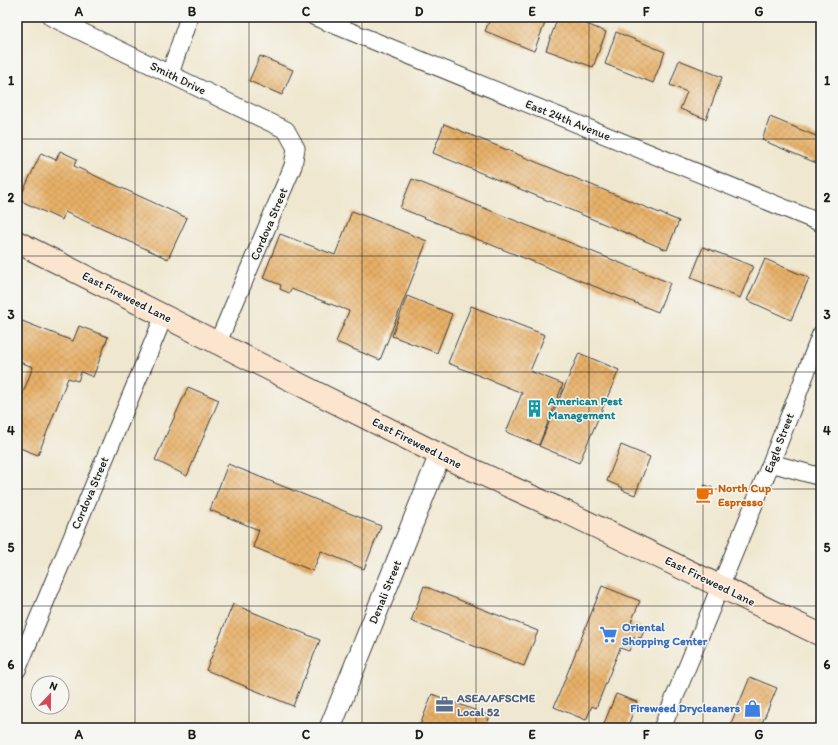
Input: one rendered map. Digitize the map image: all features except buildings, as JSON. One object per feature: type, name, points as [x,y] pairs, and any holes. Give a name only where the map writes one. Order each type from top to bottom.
[{"type":"main road","name":"East Fireweed Lane","points":[[17,242],[440,455],[566,512],[821,635]]},
{"type":"street","name":"Smith Drive","points":[[51,17],[286,130],[296,148]]},
{"type":"street","points":[[170,74],[189,17]]},
{"type":"street","name":"East 24th Avenue","points":[[315,17],[821,223]]},
{"type":"street","name":"Cordova Street","points":[[218,342],[294,166],[296,148]]},
{"type":"street","name":"Cordova Street","points":[[17,670],[24,631],[164,316]]},
{"type":"street","name":"Eagle Street","points":[[662,728],[771,464],[821,334]]},
{"type":"street","name":"Denali Street","points":[[330,728],[440,455]]},
{"type":"street","points":[[771,464],[821,477]]},
{"type":"place","name":"American Pest Management","points":[[535,408]]},
{"type":"place","name":"North Cup Espresso","points":[[705,495]]},
{"type":"place","name":"Oriental Shopping Center","points":[[609,634]]},
{"type":"place","name":"ASEA/AFSCME Local 52","points":[[444,705]]},
{"type":"place","name":"Fireweed Drycleaners","points":[[753,708]]}]
